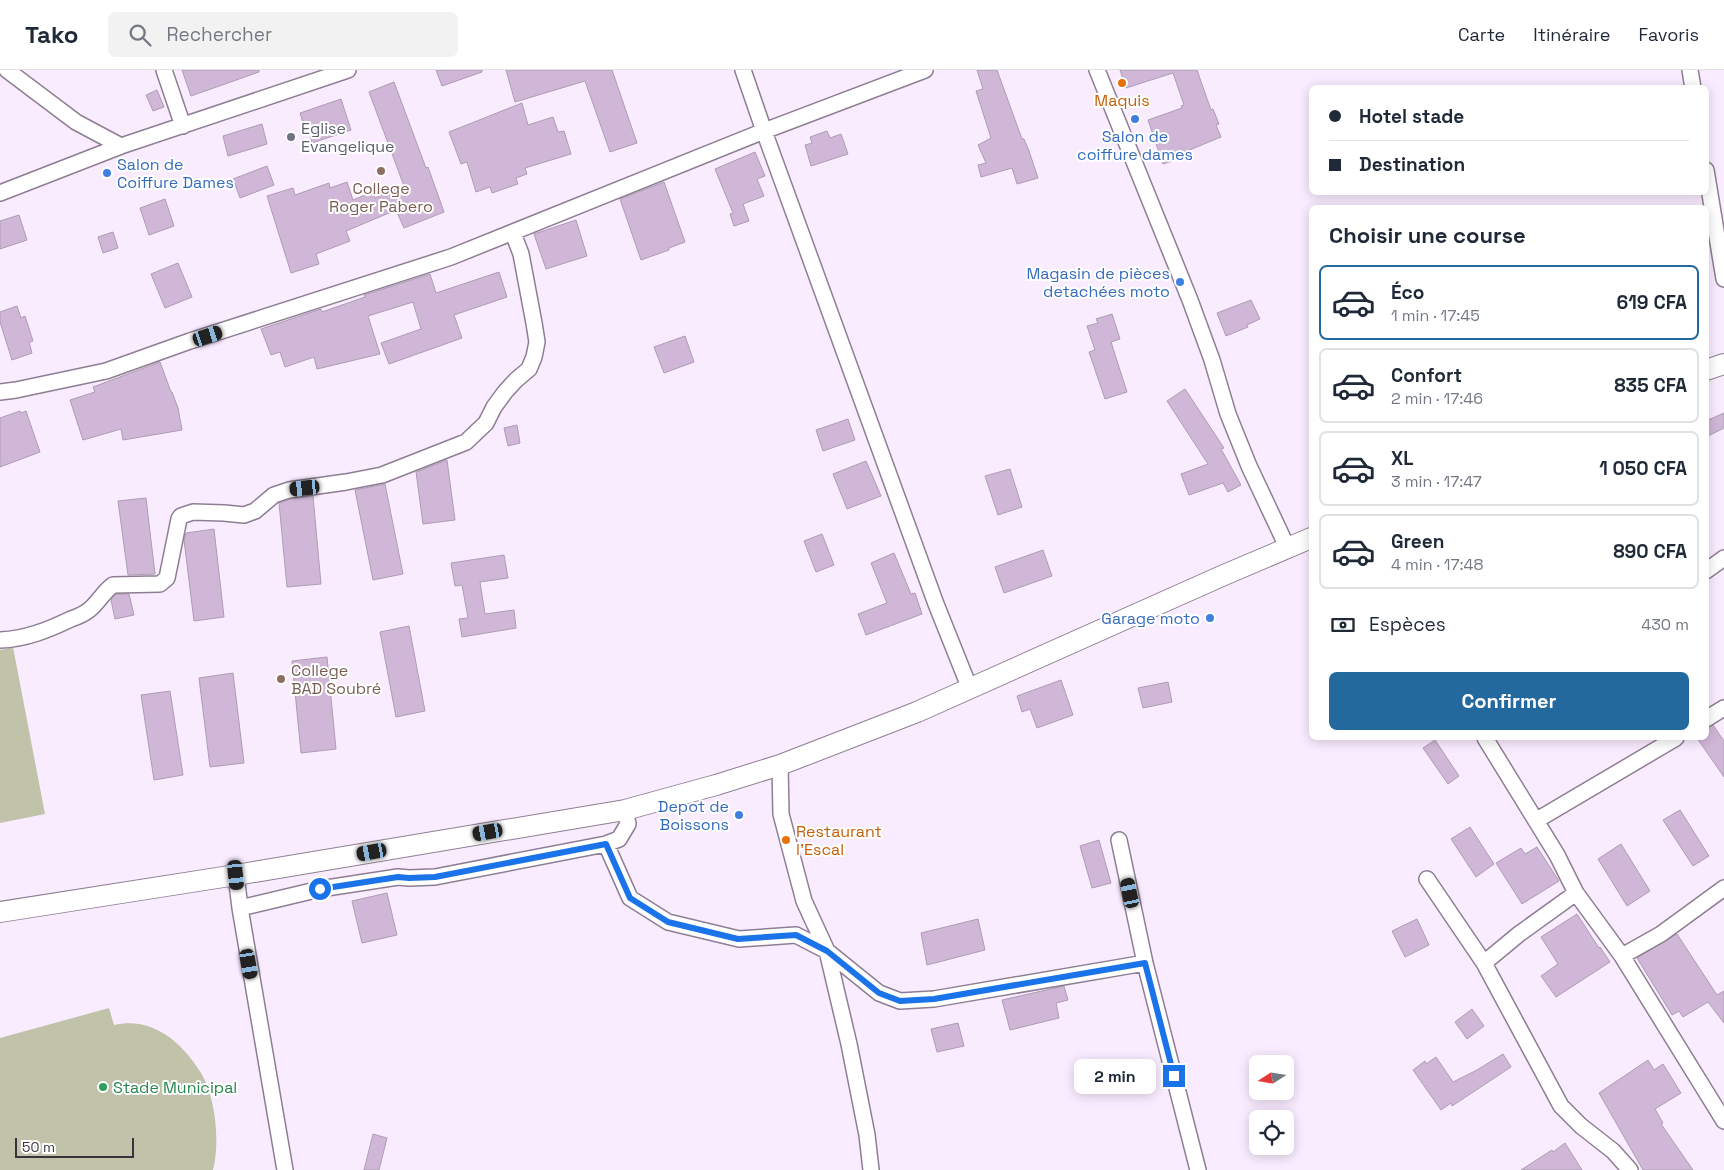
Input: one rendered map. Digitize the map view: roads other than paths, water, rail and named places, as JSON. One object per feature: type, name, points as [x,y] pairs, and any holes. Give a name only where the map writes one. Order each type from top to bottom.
[{"type":"main road","points":[[1709,369],[1724,364]]},
{"type":"main road","points":[[0,912],[236,875],[624,810],[716,785],[780,765],[844,741],[970,689],[1309,539]]},
{"type":"street","points":[[7,70],[76,122],[121,146]]},
{"type":"street","points":[[164,70],[184,126]]},
{"type":"street","points":[[0,193],[121,146],[348,70]]},
{"type":"street","points":[[742,70],[936,604],[970,689]]},
{"type":"street","points":[[0,392],[106,371],[190,341],[452,257],[764,131],[925,70]]},
{"type":"street","points":[[1097,70],[1190,300],[1212,360],[1228,414],[1249,466],[1288,549]]},
{"type":"street","points":[[1690,70],[1692,85]]},
{"type":"street","points":[[1709,188],[1724,279]]},
{"type":"street","points":[[0,640],[12,640],[44,632],[88,612],[103,597],[108,588],[113,585],[160,584],[167,578],[181,516],[193,512],[224,512],[244,515],[255,511],[274,495],[289,490],[382,475],[466,442],[486,423],[504,392],[529,370],[534,357],[537,342],[534,323],[520,254],[513,233]]},
{"type":"street","points":[[1709,569],[1724,558]]},
{"type":"street","points":[[1709,717],[1724,708]]},
{"type":"street","points":[[1486,740],[1537,820],[1576,893],[1622,956],[1724,1121]]},
{"type":"street","points":[[1537,820],[1673,740]]},
{"type":"street","points":[[780,765],[780,814],[804,901],[827,951],[849,1044],[871,1170]]},
{"type":"street","points":[[240,908],[320,889],[398,877],[435,877],[606,844],[619,839],[628,824],[624,810]]},
{"type":"street","points":[[1119,840],[1145,963],[1198,1170]]},
{"type":"street","points":[[606,844],[630,898],[668,922],[738,939],[796,935],[827,951],[879,993],[900,1001],[934,999],[1145,963]]},
{"type":"street","points":[[236,875],[285,1170]]},
{"type":"street","points":[[1427,879],[1484,963],[1561,1106],[1581,1126],[1613,1151],[1630,1170]]},
{"type":"street","points":[[1622,956],[1661,934],[1724,888]]},
{"type":"street","points":[[1484,963],[1519,934],[1576,893]]},
{"type":"place","name":"Maquis","points":[[1122,83]]},
{"type":"place","name":"Salon de coiffure dames","points":[[1135,119]]},
{"type":"place","name":"Eglise Evangelique","points":[[291,137]]},
{"type":"place","name":"College Roger Pabero","points":[[381,171]]},
{"type":"place","name":"Salon de Coiffure Dames","points":[[107,173]]},
{"type":"place","name":"Magasin de pièces detachées moto","points":[[1180,282]]},
{"type":"place","name":"Garage moto","points":[[1210,618]]},
{"type":"place","name":"College BAD Soubré","points":[[281,679]]},
{"type":"place","name":"Depot de Boissons","points":[[739,815]]},
{"type":"place","name":"Restaurant l'Escal","points":[[786,840]]},
{"type":"place","name":"Stade Municipal","points":[[103,1087]]}]
